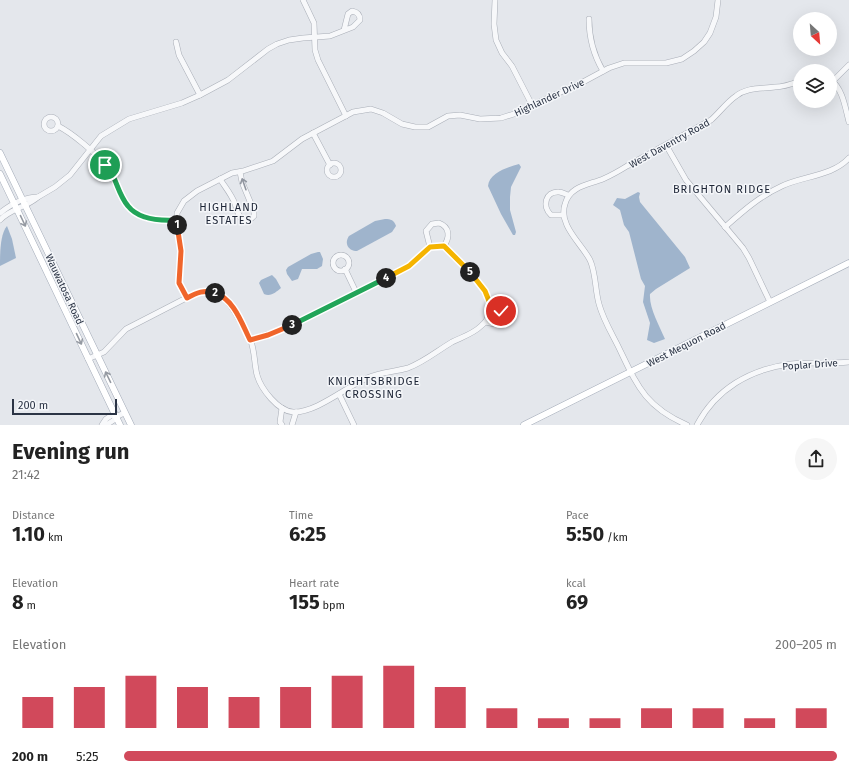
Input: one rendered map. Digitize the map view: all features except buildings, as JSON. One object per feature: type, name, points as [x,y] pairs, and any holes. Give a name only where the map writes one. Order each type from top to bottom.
[{"type":"main road","name":"Wauwatosa Road","points":[[0,153],[131,425]]},
{"type":"main road","name":"Wauwatosa Road","points":[[0,174],[120,425]]},
{"type":"main road","name":"West Mequon Road","points":[[524,425],[849,263]]},
{"type":"street","points":[[303,0],[312,18],[315,50],[318,60],[346,116]]},
{"type":"street","points":[[495,0],[494,24],[496,40],[512,66],[532,105]]},
{"type":"street","name":"Highlander Drive","points":[[187,298],[179,283],[181,251],[177,212],[184,201],[197,191],[232,173],[240,172],[273,161],[302,139],[353,112],[371,109],[383,113],[402,124],[415,127],[428,127],[448,116],[460,115],[480,119],[501,118],[517,113],[603,71],[624,63],[666,63],[682,59],[704,42],[710,33],[716,17],[718,0]]},
{"type":"street","points":[[589,19],[589,35],[591,45],[603,71]]},
{"type":"street","points":[[0,213],[24,202],[32,202],[55,187],[70,175],[101,136],[129,120],[182,103],[200,95],[228,80],[277,44],[289,40],[330,36],[344,30]]},
{"type":"street","points":[[176,42],[179,55],[200,95]]},
{"type":"street","points":[[837,76],[849,66]]},
{"type":"street","name":"West Daventry Road","points":[[568,195],[576,189],[615,174],[711,120],[720,113],[734,96],[743,91],[777,87],[793,83]]},
{"type":"street","points":[[837,88],[842,96],[849,122]]},
{"type":"street","points":[[58,126],[68,131],[105,165],[128,207],[146,218],[164,221],[177,220]]},
{"type":"street","points":[[313,133],[330,165]]},
{"type":"street","points":[[666,145],[686,180],[743,248],[770,302]]},
{"type":"street","points":[[724,227],[746,208],[783,185],[828,171],[849,158]]},
{"type":"street","points":[[220,179],[235,202],[239,216],[245,221],[251,220],[254,216],[254,211],[242,182],[240,172]]},
{"type":"street","points":[[563,215],[551,215],[546,208],[545,202],[548,196],[552,193],[558,191],[568,195],[564,205],[563,215],[574,238],[589,259],[593,269],[601,310],[637,386],[657,408],[673,419],[687,425]]},
{"type":"street","points":[[0,220],[16,206]]},
{"type":"street","points":[[250,340],[285,328],[409,266],[430,247],[444,246],[448,241],[449,235],[447,228],[439,223],[432,224],[426,231],[430,247]]},
{"type":"street","points":[[88,359],[104,352],[126,329],[187,298],[201,292],[210,291],[225,297],[230,303],[250,340],[258,377],[273,400],[288,411],[296,412],[315,407],[372,376],[419,363],[475,331],[486,322],[491,306],[485,291],[470,271],[444,246]]},
{"type":"street","points":[[345,270],[356,292]]},
{"type":"street","points":[[486,322],[497,324],[504,318],[501,311],[491,306]]},
{"type":"street","name":"Poplar Drive","points":[[697,425],[711,403],[729,387],[751,374],[792,364],[849,362]]},
{"type":"street","points":[[340,394],[354,425]]},
{"type":"street","points":[[282,408],[280,422],[282,425]]},
{"type":"street","points":[[292,425],[296,412]]},
{"type":"street","points":[[106,425],[124,413]]},
{"type":"street","points":[[102,425],[106,419],[112,415],[116,417]]},
{"type":"water","points":[[519,164],[521,167],[511,187],[510,197],[510,210],[516,232],[515,235],[513,235],[488,186],[489,181],[495,174]]},
{"type":"water","points":[[638,192],[640,193],[640,202],[685,257],[690,268],[650,294],[653,311],[665,339],[654,343],[647,340],[650,323],[643,302],[645,286],[641,279],[629,232],[624,225],[620,210],[613,205],[617,198],[625,199]]},
{"type":"water","points":[[385,219],[392,220],[394,222],[396,226],[392,232],[357,251],[349,248],[347,241],[349,236],[375,221]]},
{"type":"water","points":[[7,226],[12,239],[16,258],[0,266],[0,250],[3,234]]},
{"type":"water","points":[[320,252],[323,259],[322,266],[317,269],[302,269],[298,279],[292,281],[287,274],[286,270],[288,267],[311,254]]},
{"type":"water","points":[[272,275],[281,288],[271,294],[264,294],[259,283],[261,280]]},
{"type":"district","name":"BRIGHTON RIDGE","points":[[722,189]]},
{"type":"district","name":"HIGHLAND ESTATES","points":[[229,213]]},
{"type":"district","name":"KNIGHTSBRIDGE CROSSING","points":[[374,387]]},
{"type":"route","points":[[105,165],[128,207],[146,218],[164,221],[177,220],[181,251],[179,283],[187,298],[194,294],[210,291],[225,297],[230,303],[250,340],[285,328],[396,273],[409,266],[430,247],[444,246],[470,271],[485,291],[491,306],[501,311]]}]
